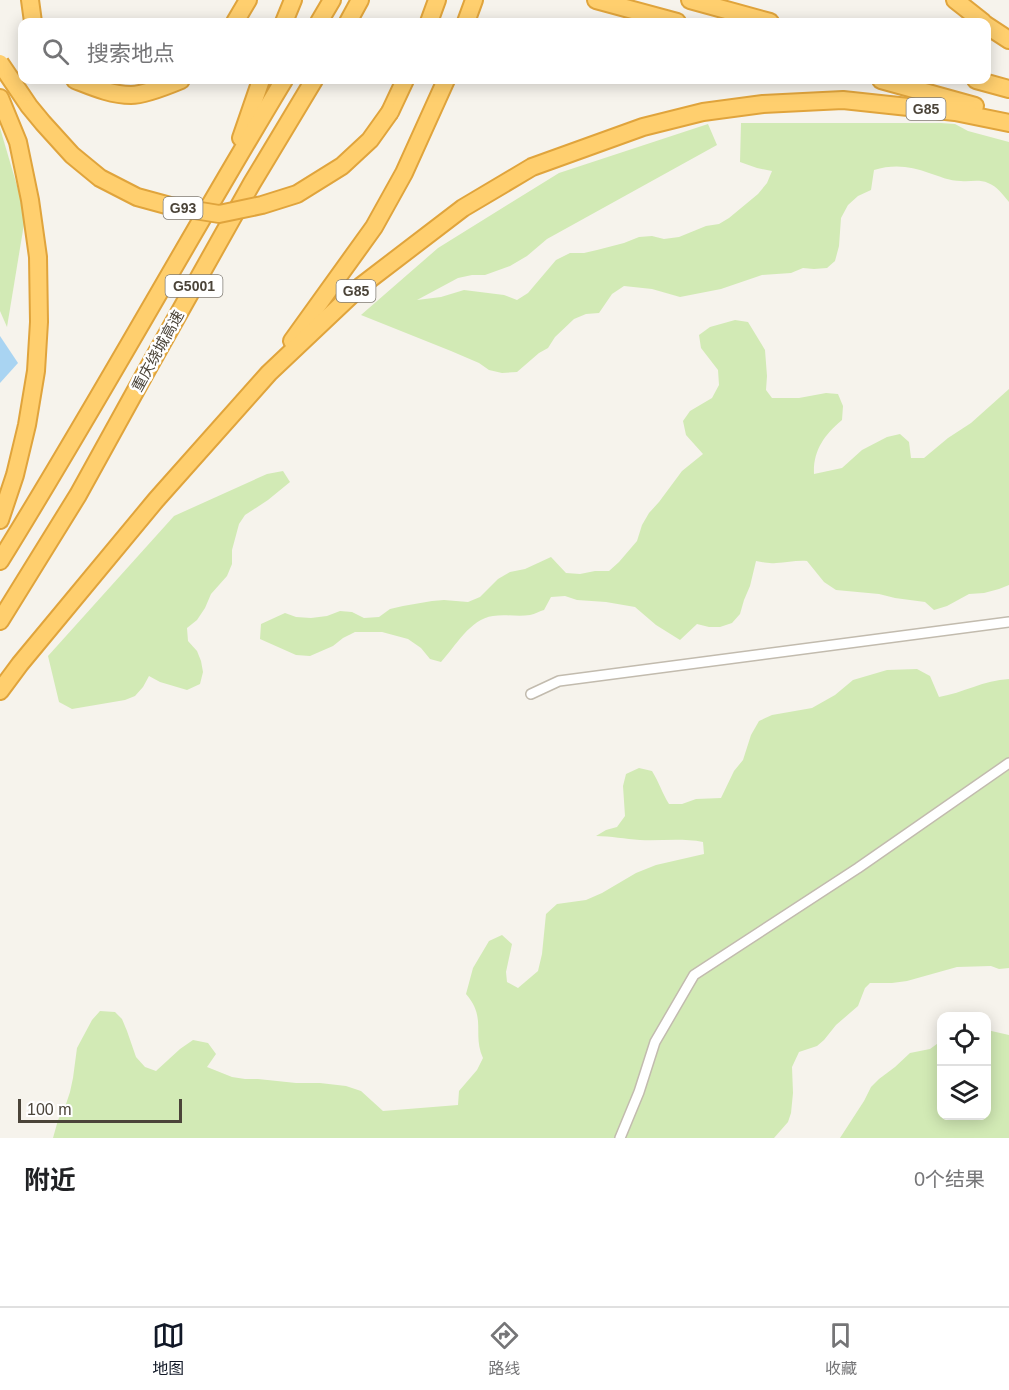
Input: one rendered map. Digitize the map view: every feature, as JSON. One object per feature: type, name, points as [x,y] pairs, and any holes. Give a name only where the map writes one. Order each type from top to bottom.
[{"type":"highway","points":[[30,0],[32,18]]},
{"type":"highway","points":[[237,18],[248,0]]},
{"type":"highway","points":[[286,18],[293,0]]},
{"type":"highway","points":[[321,18],[332,0]]},
{"type":"highway","points":[[350,18],[360,0]]},
{"type":"highway","points":[[430,18],[437,0]]},
{"type":"highway","points":[[467,18],[474,0]]},
{"type":"highway","points":[[597,0],[662,18]]},
{"type":"highway","points":[[690,0],[756,18]]},
{"type":"highway","points":[[955,0],[978,18]]},
{"type":"highway","points":[[991,28],[1009,40]]},
{"type":"highway","name":"G93","points":[[0,63],[28,106],[72,154],[100,178],[136,197],[170,206],[219,214],[262,205],[297,194],[342,166],[370,140],[390,112],[403,84]]},
{"type":"highway","points":[[84,84],[98,90],[132,95],[172,84]]},
{"type":"highway","points":[[230,170],[260,84]]},
{"type":"highway","name":"重庆绕城高速","points":[[0,561],[50,481],[282,84]]},
{"type":"highway","name":"重庆绕城高速","points":[[0,621],[78,495],[252,183],[312,84]]},
{"type":"highway","points":[[269,373],[374,227],[404,173],[444,84]]},
{"type":"highway","points":[[896,84],[1009,115]]},
{"type":"highway","points":[[991,84],[1009,89]]},
{"type":"highway","points":[[0,98],[18,142],[30,200],[38,257],[39,322],[36,371],[27,425],[15,475],[0,519]]},
{"type":"highway","name":"G85","points":[[0,692],[20,664],[156,500],[269,373],[361,286],[463,208],[532,167],[643,127],[703,112],[762,104],[843,100],[955,112],[1009,123]]},
{"type":"street","points":[[531,694],[560,681],[1009,622]]},
{"type":"street","points":[[620,1138],[639,1092],[655,1042],[694,975],[858,868],[1009,763]]},
{"type":"green space","points":[[741,123],[955,124],[968,131],[1009,142],[1009,202],[997,188],[985,182],[952,180],[902,167],[874,170],[871,190],[858,196],[848,205],[841,218],[839,246],[835,261],[827,268],[803,268],[791,273],[762,275],[721,289],[680,297],[652,289],[624,286],[612,294],[599,313],[586,314],[574,319],[555,337],[548,348],[517,372],[502,373],[489,370],[479,363],[361,315],[438,248],[559,173],[708,124],[717,145],[547,239],[527,256],[510,266],[485,275],[458,278],[417,300],[441,297],[464,290],[504,295],[517,300],[528,293],[556,260],[570,253],[597,250],[639,237],[652,236],[664,239],[679,237],[706,226],[719,224],[758,194],[767,183],[772,171],[740,162]]},
{"type":"green space","points":[[0,128],[20,196],[24,224],[7,327],[0,311]]},
{"type":"green space","points":[[735,320],[748,322],[765,350],[766,390],[772,398],[838,394],[843,406],[842,420],[821,444],[815,458],[814,474],[842,468],[862,450],[887,437],[900,434],[909,442],[911,458],[924,458],[971,423],[1009,389],[1009,585],[984,593],[969,594],[934,610],[925,602],[836,590],[824,582],[807,561],[771,563],[756,561],[740,614],[732,623],[720,627],[697,624],[680,640],[656,625],[635,607],[577,600],[565,596],[551,597],[544,610],[532,615],[498,615],[477,622],[441,662],[430,659],[421,648],[408,639],[382,632],[355,632],[333,646],[310,656],[296,655],[260,639],[261,624],[285,613],[296,617],[311,618],[327,616],[340,611],[352,612],[364,618],[379,617],[390,609],[432,601],[468,602],[480,597],[498,579],[510,572],[525,569],[551,557],[566,573],[609,571],[637,541],[649,513],[682,471],[703,454],[686,435],[683,421],[690,411],[712,398],[719,385],[718,370],[701,348],[699,335],[710,327]]},
{"type":"green space","points":[[283,471],[290,482],[245,515],[239,524],[232,550],[232,564],[227,576],[211,594],[197,620],[187,628],[188,641],[197,651],[201,661],[203,672],[200,684],[187,690],[160,682],[149,676],[135,696],[125,700],[72,709],[59,702],[48,656],[174,516],[267,474]]},
{"type":"green space","points":[[917,669],[930,676],[939,697],[1009,679],[1009,968],[957,967],[907,981],[870,983],[865,988],[858,1006],[836,1025],[824,1040],[817,1046],[799,1052],[792,1067],[791,1113],[788,1122],[774,1138],[53,1138],[70,1092],[77,1048],[92,1020],[100,1011],[115,1012],[122,1019],[136,1057],[145,1067],[156,1071],[193,1040],[208,1043],[216,1054],[207,1067],[232,1077],[346,1086],[361,1091],[383,1111],[458,1105],[459,1091],[477,1070],[483,1058],[479,1041],[478,1018],[466,994],[473,968],[489,941],[502,935],[512,944],[506,972],[507,982],[518,988],[538,971],[546,914],[557,904],[586,900],[656,865],[704,854],[703,842],[596,836],[617,827],[625,816],[623,786],[626,774],[639,768],[652,771],[669,804],[682,804],[696,799],[721,798],[734,771],[743,760],[751,735],[759,721],[772,715],[812,708],[835,695],[853,680],[887,670]]},
{"type":"green space","points":[[991,1031],[1009,1035],[1009,1138],[840,1138],[871,1087],[879,1079],[910,1053],[930,1049],[937,1044],[937,1120],[991,1120]]},
{"type":"water","points":[[0,336],[18,363],[0,383]]}]
